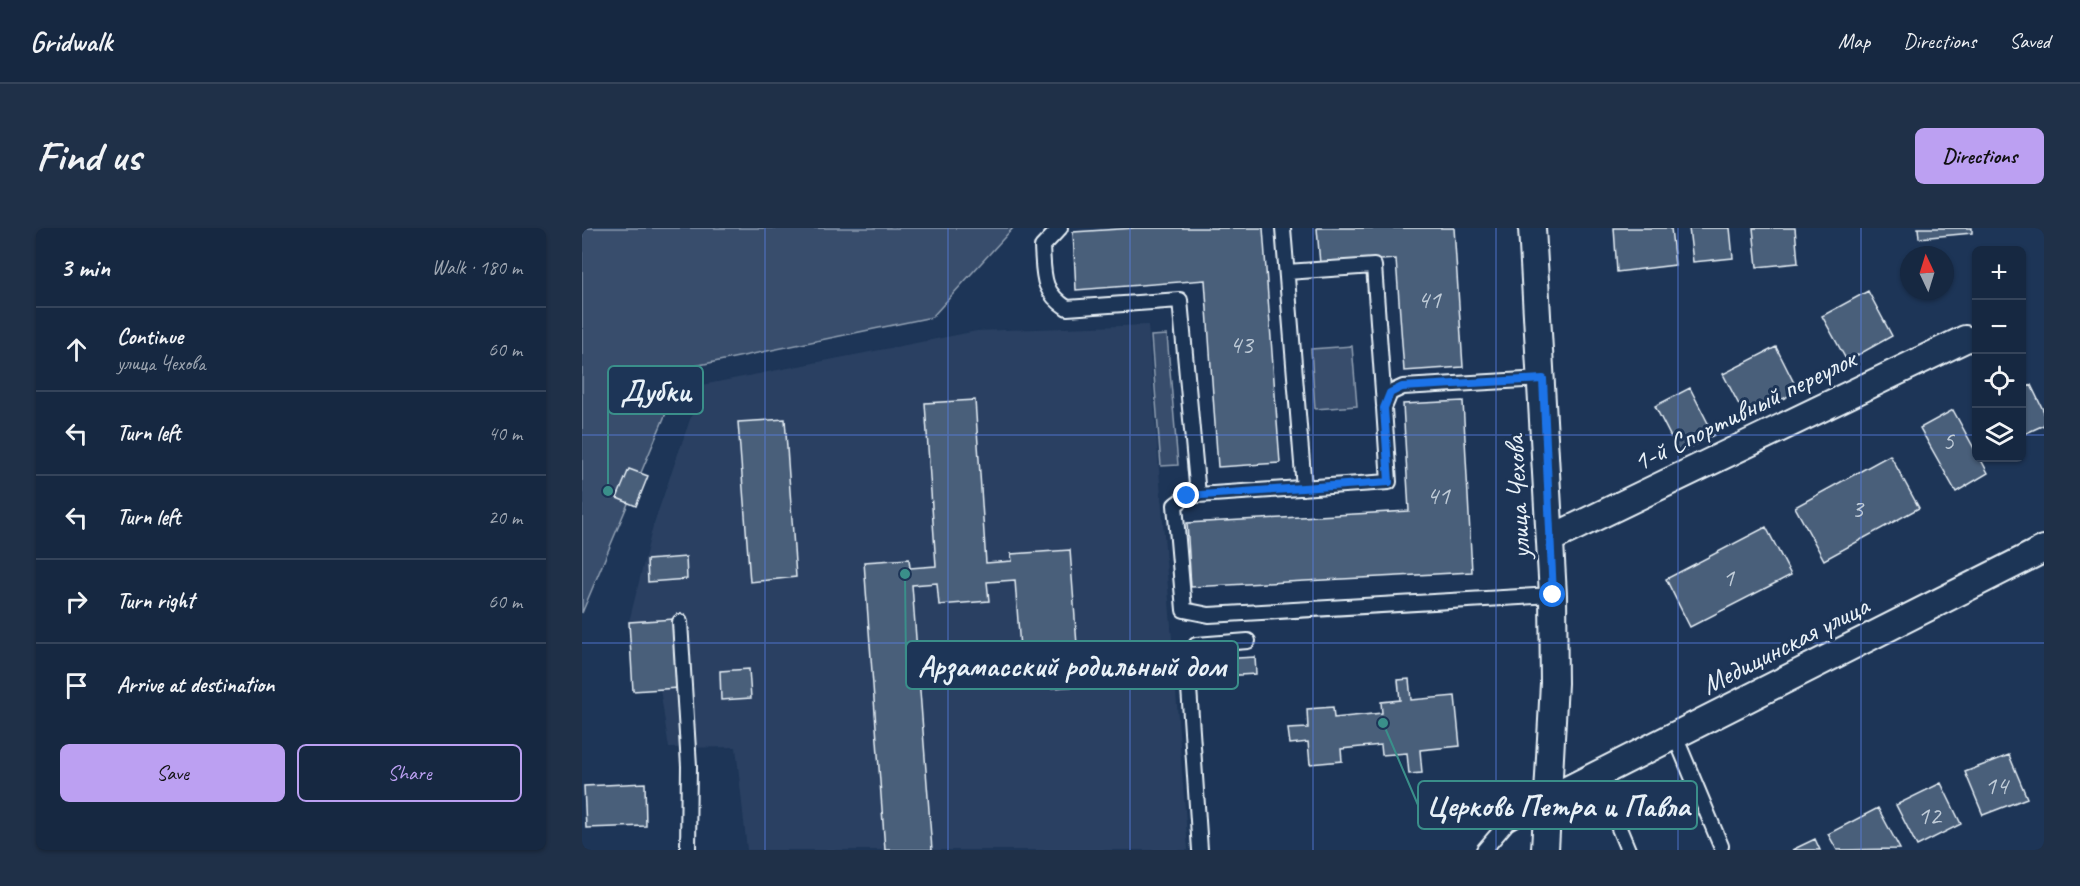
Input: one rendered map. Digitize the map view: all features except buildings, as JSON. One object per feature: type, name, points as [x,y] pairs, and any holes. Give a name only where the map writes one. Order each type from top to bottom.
[{"type":"street","name":"улица Чехова","points":[[1532,228],[1543,379],[1553,595],[1554,683],[1545,850]]},
{"type":"street","name":"1-й Спортивный переулок","points":[[1550,539],[1965,339]]},
{"type":"street","name":"Медицинская улица","points":[[1549,799],[2042,557]]},
{"type":"lane","points":[[1060,228],[1042,246],[1044,282],[1054,299],[1067,308],[1180,300],[1197,495]]},
{"type":"lane","points":[[1283,228],[1304,488]]},
{"type":"lane","points":[[1287,272],[1374,266],[1389,482],[1187,496],[1175,505],[1184,610],[1209,615],[1553,595]]},
{"type":"lane","points":[[1384,408],[1390,393],[1402,387],[1543,379]]},
{"type":"lane","points":[[680,622],[688,766],[688,850]]},
{"type":"lane","points":[[1200,850],[1186,658],[1196,645],[1248,641]]},
{"type":"lane","points":[[1675,736],[1721,846]]},
{"type":"lane","points":[[1597,775],[1628,850]]},
{"type":"lane","points":[[1484,850],[1507,823],[1549,799]]},
{"type":"shaded area","points":[[582,228],[1013,228],[932,317],[685,368],[582,613]]},
{"type":"shaded area","points":[[1148,325],[1188,850],[747,850],[736,747],[669,748],[660,689],[633,691],[629,622],[653,526],[702,385],[977,331]]},
{"type":"shaded area","points":[[1167,335],[1178,465],[1161,466],[1151,336]]},
{"type":"shaded area","points":[[1352,346],[1357,406],[1315,409],[1311,349]]},
{"type":"place","name":"Дубки","points":[[608,491]]},
{"type":"place","name":"Арзамасский родильный дом","points":[[905,574]]},
{"type":"place","name":"Церковь Петра и Павла","points":[[1383,723]]},
{"type":"route","points":[[1187,496],[1389,482],[1384,408],[1390,393],[1402,387],[1543,379],[1553,595]]}]
